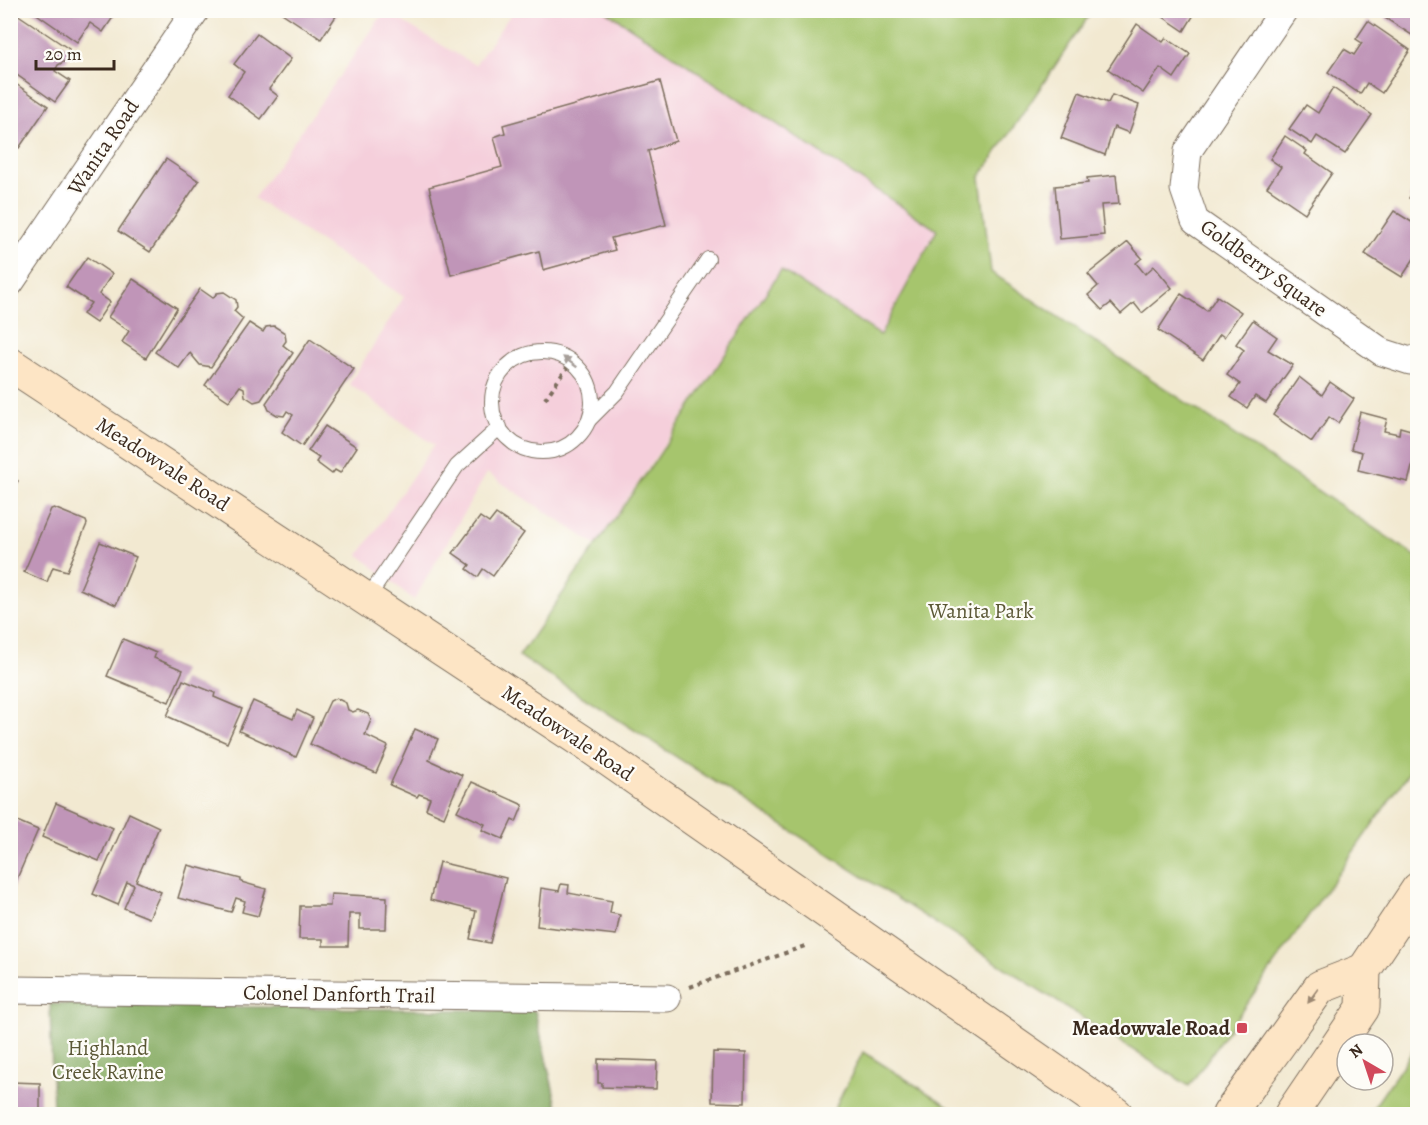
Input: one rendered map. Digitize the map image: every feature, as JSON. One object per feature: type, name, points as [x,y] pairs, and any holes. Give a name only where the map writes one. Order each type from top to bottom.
[{"type":"street","name":"Wanita Road","points":[[10,283],[196,10]]},
{"type":"street","name":"Goldberry Square","points":[[1284,10],[1188,151],[1184,189],[1195,221],[1382,352],[1410,361],[1418,358]]},
{"type":"street","name":"Meadowvale Road","points":[[10,364],[616,765],[1116,1114]]},
{"type":"street","points":[[1292,1114],[1364,1008],[1364,970],[1418,889]]},
{"type":"street","points":[[1228,1114],[1320,987],[1364,970]]},
{"type":"street","name":"Colonel Danforth Trail","points":[[10,990],[667,998]]},
{"type":"lane","points":[[588,422],[592,406],[590,390],[584,375],[560,355],[544,352],[528,354],[514,361],[501,373],[494,388],[492,405],[505,436],[518,446],[534,452],[551,451],[567,445],[580,435],[588,422],[617,392],[708,260]]},
{"type":"lane","points":[[367,600],[457,466],[500,428]]},
{"type":"path","points":[[545,399],[571,362]]},
{"type":"path","points":[[667,998],[704,980],[805,946]]},
{"type":"shaded area","points":[[606,10],[937,230],[880,335],[781,271],[596,545],[487,473],[414,600],[359,555],[434,445],[349,384],[404,297],[254,198],[385,11],[475,65],[513,11]]},
{"type":"green space","name":"Wanita Park","points":[[606,11],[1092,11],[980,177],[991,272],[1417,557],[1417,761],[1189,1086],[519,656],[655,461],[781,270],[880,335],[937,230]]},
{"type":"green space","name":"Highland Creek Ravine","points":[[50,1004],[535,1011],[557,1106],[596,1114],[53,1114]]},
{"type":"green space","points":[[1417,1045],[1417,1114],[1369,1114],[1384,1092],[1395,1092],[1395,1077]]},
{"type":"green space","points":[[863,1052],[961,1114],[832,1114]]},
{"type":"building","points":[[31,10],[118,10],[103,32],[90,23],[77,42]]},
{"type":"building","points":[[283,10],[340,10],[321,39],[282,13]]},
{"type":"building","points":[[1153,10],[1197,10],[1184,31]]},
{"type":"building","points":[[1390,10],[1418,10],[1418,39],[1385,18]]},
{"type":"building","points":[[17,14],[69,49],[67,60],[58,65],[55,71],[70,81],[55,102],[10,70],[10,23]]},
{"type":"building","points":[[1368,21],[1410,50],[1382,93],[1367,83],[1360,94],[1328,72],[1344,49],[1354,55],[1362,43],[1356,39]]},
{"type":"building","points":[[1137,24],[1163,42],[1166,38],[1190,54],[1174,78],[1160,68],[1143,93],[1108,69]]},
{"type":"building","points":[[257,34],[291,59],[269,89],[278,96],[261,119],[228,95],[244,72],[234,64]]},
{"type":"building","points":[[10,80],[48,106],[19,148],[10,143]]},
{"type":"building","points":[[660,81],[676,141],[648,151],[666,225],[611,238],[615,250],[543,270],[539,251],[451,275],[429,187],[502,167],[494,137],[505,133],[503,125]]},
{"type":"building","points":[[1333,88],[1372,115],[1345,154],[1317,136],[1312,144],[1289,129],[1306,105],[1318,113]]},
{"type":"building","points":[[1079,92],[1108,103],[1112,95],[1139,105],[1129,133],[1114,127],[1105,155],[1061,138]]},
{"type":"building","points":[[1285,136],[1307,151],[1305,154],[1332,173],[1305,213],[1267,187],[1281,167],[1270,159]]},
{"type":"building","points":[[166,159],[199,181],[150,252],[118,231]]},
{"type":"building","points":[[1116,175],[1119,204],[1101,205],[1104,235],[1060,239],[1055,186],[1088,183],[1087,178]]},
{"type":"building","points":[[1418,185],[1418,203],[1409,198]]},
{"type":"building","points":[[1394,211],[1418,226],[1418,258],[1415,257],[1402,277],[1365,254]]},
{"type":"building","points":[[1128,242],[1142,258],[1136,263],[1145,274],[1154,266],[1172,288],[1142,313],[1134,303],[1121,314],[1111,303],[1102,310],[1088,295],[1098,286],[1088,274]]},
{"type":"building","points":[[87,257],[112,274],[99,294],[110,302],[96,323],[83,314],[91,303],[66,287]]},
{"type":"building","points":[[133,279],[177,308],[146,358],[122,342],[129,331],[108,317]]},
{"type":"building","points":[[200,289],[213,298],[217,293],[224,292],[236,300],[237,307],[234,311],[243,319],[211,367],[200,365],[190,353],[179,368],[155,352]]},
{"type":"building","points":[[1181,294],[1207,311],[1217,296],[1241,312],[1224,337],[1220,334],[1203,360],[1158,330]]},
{"type":"building","points":[[1253,320],[1277,337],[1268,350],[1293,365],[1266,403],[1255,396],[1247,408],[1231,397],[1240,384],[1227,375],[1244,350],[1236,344]]},
{"type":"building","points":[[249,323],[263,332],[266,327],[274,326],[285,333],[286,341],[283,345],[293,353],[261,400],[254,402],[245,396],[244,388],[240,386],[229,401],[205,385]]},
{"type":"building","points":[[310,339],[354,369],[302,446],[282,432],[293,415],[287,411],[284,416],[277,415],[269,410],[266,403]]},
{"type":"building","points":[[1299,377],[1322,395],[1330,382],[1354,399],[1338,423],[1329,417],[1312,442],[1273,415]]},
{"type":"building","points":[[1360,412],[1387,419],[1384,431],[1399,434],[1400,427],[1418,432],[1418,445],[1408,482],[1358,470],[1362,452],[1351,449]]},
{"type":"building","points":[[325,426],[357,447],[340,473],[335,470],[332,474],[316,462],[319,458],[308,451]]},
{"type":"building","points":[[10,476],[18,481],[10,493]]},
{"type":"building","points":[[54,508],[86,521],[87,524],[67,571],[53,567],[47,582],[24,572],[51,509]]},
{"type":"building","points":[[496,514],[524,533],[493,576],[483,569],[478,577],[467,569],[470,565],[453,553],[480,517],[489,523]]},
{"type":"building","points":[[100,542],[136,557],[116,605],[80,589]]},
{"type":"building","points":[[123,639],[156,653],[154,658],[183,670],[169,702],[107,676]]},
{"type":"building","points":[[183,680],[215,693],[214,697],[242,709],[227,743],[167,716]]},
{"type":"building","points":[[336,698],[346,703],[348,710],[353,712],[358,710],[368,714],[371,720],[365,735],[388,746],[376,773],[310,744],[330,701]]},
{"type":"building","points":[[253,701],[293,719],[297,710],[313,718],[296,757],[239,731]]},
{"type":"building","points":[[415,729],[438,739],[429,760],[462,775],[444,817],[426,809],[430,798],[419,794],[417,797],[390,785]]},
{"type":"building","points":[[472,782],[523,805],[516,822],[512,820],[503,839],[482,830],[485,824],[457,811]]},
{"type":"building","points":[[56,803],[113,828],[99,861],[42,837]]},
{"type":"building","points":[[129,813],[159,827],[136,881],[161,892],[149,918],[124,908],[134,885],[127,882],[118,905],[93,894]]},
{"type":"building","points":[[10,818],[38,830],[12,890],[10,890]]},
{"type":"building","points":[[439,862],[506,878],[490,943],[470,939],[476,911],[430,900]]},
{"type":"building","points":[[188,865],[241,879],[241,882],[266,889],[258,916],[242,912],[245,901],[236,898],[231,912],[178,898]]},
{"type":"building","points":[[561,884],[569,885],[568,893],[612,901],[610,913],[620,915],[616,935],[537,926],[541,888],[559,891]]},
{"type":"building","points":[[331,894],[387,897],[386,929],[360,929],[360,914],[349,914],[348,946],[323,946],[323,939],[299,939],[300,906],[330,906]]},
{"type":"building","points":[[713,1052],[746,1053],[745,1103],[712,1102]]},
{"type":"building","points":[[598,1059],[657,1061],[656,1089],[602,1087],[602,1083],[598,1083]]},
{"type":"building","points":[[10,1082],[40,1083],[40,1114],[10,1114]]},
{"type":"place","name":"Meadowvale Road","points":[[1242,1028]]}]
